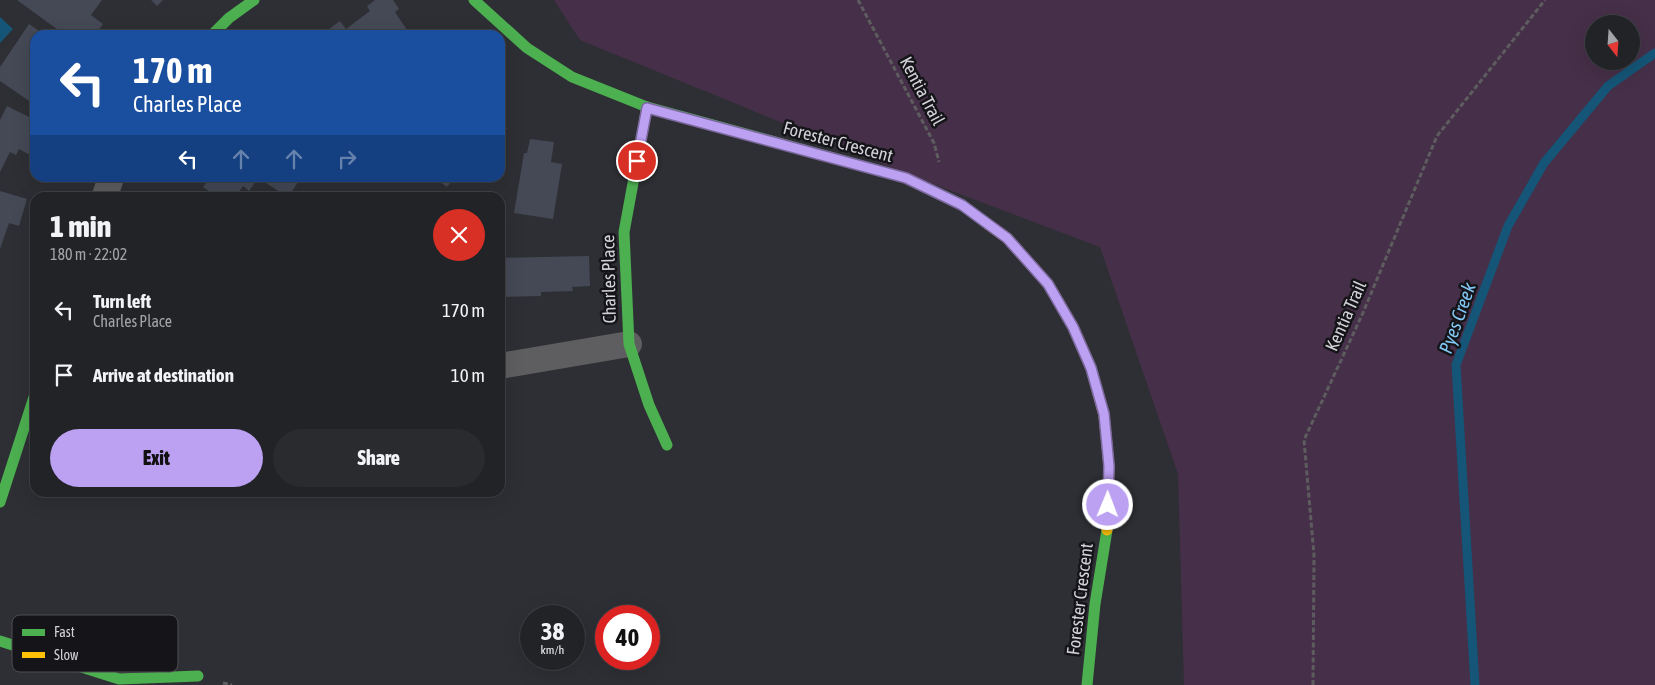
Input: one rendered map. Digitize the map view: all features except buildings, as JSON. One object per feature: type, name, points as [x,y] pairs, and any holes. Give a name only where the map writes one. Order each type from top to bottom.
[{"type":"street","points":[[217,30],[229,18],[254,0]]},
{"type":"street","name":"Forester Crescent","points":[[474,0],[527,48],[572,76],[647,108],[906,178],[962,205],[1007,238],[1048,284],[1073,327],[1091,368],[1104,414],[1109,466],[1108,525],[1095,604],[1087,685]]},
{"type":"street","name":"Charles Place","points":[[647,108],[624,232],[629,344],[649,405],[667,445]]},
{"type":"street","points":[[505,365],[629,344]]},
{"type":"street","points":[[0,502],[30,409]]},
{"type":"street","points":[[0,640],[12,644]]},
{"type":"street","points":[[97,672],[118,679],[198,676]]},
{"type":"path","name":"Kentia Trail","points":[[858,0],[934,143],[950,200]]},
{"type":"path","name":"Kentia Trail","points":[[1313,685],[1314,555],[1304,440],[1362,315],[1437,136],[1545,0]]},
{"type":"shaded area","points":[[554,0],[1655,0],[1655,685],[1184,685],[1178,474],[1100,247],[912,176],[580,40]]},
{"type":"water","points":[[0,17],[13,29],[0,43]]},
{"type":"waterway","name":"Pyes Creek","points":[[1475,685],[1456,365],[1508,226],[1544,163],[1608,86],[1655,53]]},
{"type":"traffic: fast","points":[[217,30],[229,18],[254,0]]},
{"type":"traffic: fast","points":[[474,0],[527,48],[572,77],[647,107],[906,178],[962,205],[989,225]]},
{"type":"traffic: fast","points":[[647,107],[624,232],[629,344],[649,405],[667,445]]},
{"type":"traffic: fast","points":[[0,502],[30,409]]},
{"type":"traffic: fast","points":[[1087,685],[1095,604],[1107,530]]},
{"type":"traffic: fast","points":[[0,641],[12,645]]},
{"type":"traffic: fast","points":[[97,672],[119,679],[198,676]]},
{"type":"traffic: slow","points":[[989,225],[1007,238],[1048,284],[1073,327],[1091,368],[1104,415],[1109,466],[1107,530]]},
{"type":"route","points":[[637,161],[647,108],[906,178],[962,205],[1007,238],[1048,284],[1073,327],[1091,368],[1104,414],[1109,466],[1108,505]]}]
